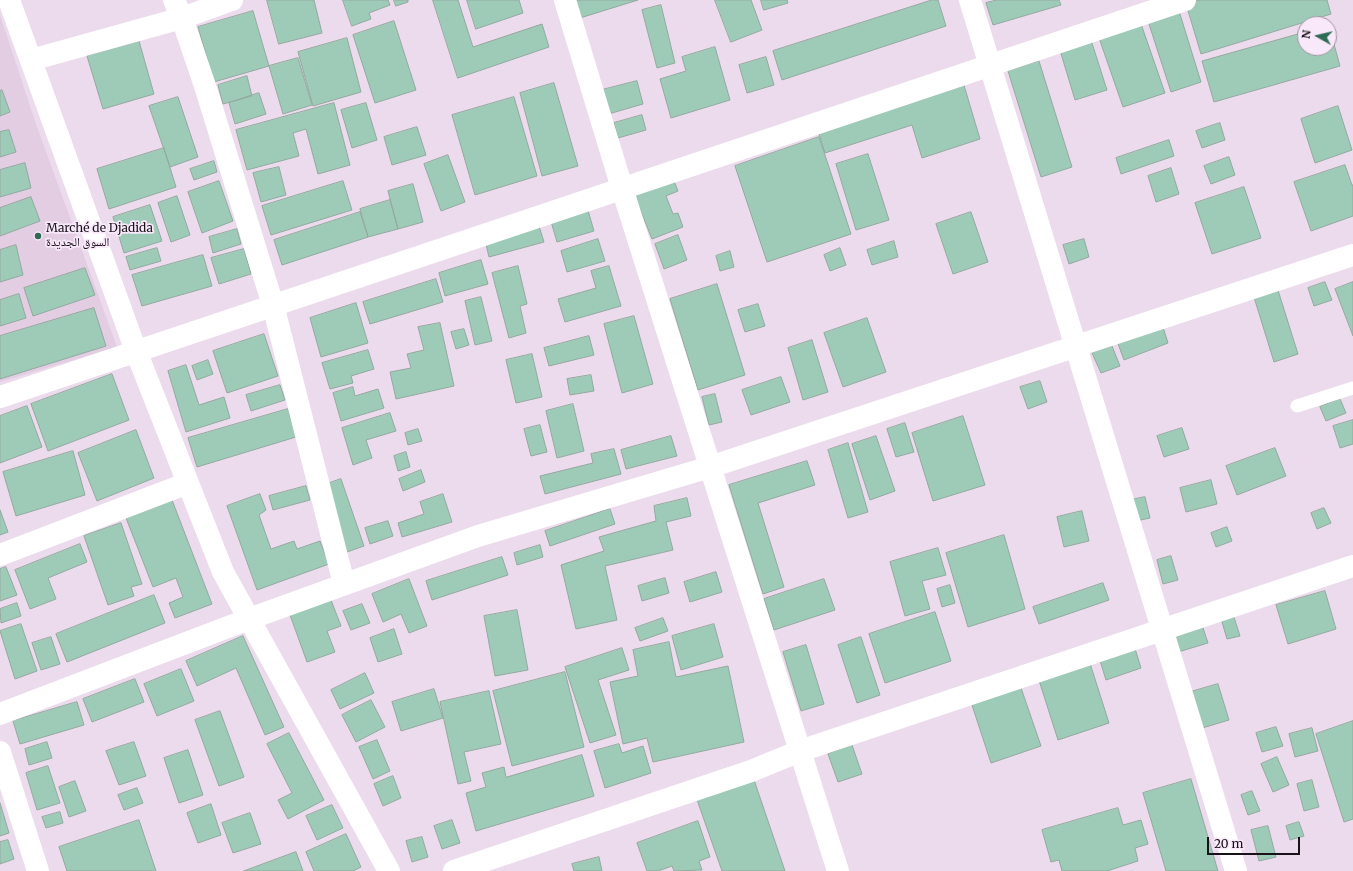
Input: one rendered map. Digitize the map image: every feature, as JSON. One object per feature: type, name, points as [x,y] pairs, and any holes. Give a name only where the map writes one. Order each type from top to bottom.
[{"type":"street","points":[[10,0],[136,351],[223,572],[389,871]]},
{"type":"street","points":[[31,60],[178,9],[232,0]]},
{"type":"street","points":[[565,0],[622,188],[838,871]]},
{"type":"street","points":[[970,0],[1236,871]]},
{"type":"street","points":[[0,397],[1185,0]]},
{"type":"street","points":[[178,9],[273,305],[344,584]]},
{"type":"street","points":[[0,714],[249,619],[478,536],[710,466],[1353,255]]},
{"type":"street","points":[[0,555],[188,483]]},
{"type":"street","points":[[454,871],[751,771],[800,750],[1353,566]]},
{"type":"street","points":[[0,752],[38,871]]},
{"type":"lane","points":[[1297,406],[1353,388]]},
{"type":"shaded area","name":"Marché de Djadida السوق الجديدة","points":[[0,15],[36,124],[117,347],[0,382]]},
{"type":"building","points":[[267,0],[314,0],[322,33],[279,44]]},
{"type":"building","points":[[343,0],[388,0],[390,5],[369,13],[371,19],[352,26]]},
{"type":"building","points":[[394,0],[408,0],[408,2],[396,6]]},
{"type":"building","points":[[433,0],[458,0],[473,47],[542,24],[549,47],[458,78]]},
{"type":"building","points":[[467,0],[519,0],[523,13],[476,29]]},
{"type":"building","points":[[574,0],[638,0],[580,18]]},
{"type":"building","points":[[715,0],[751,0],[762,30],[731,42]]},
{"type":"building","points":[[761,0],[787,0],[788,3],[764,10]]},
{"type":"building","points":[[932,0],[938,0],[946,26],[782,80],[773,51]]},
{"type":"building","points":[[997,0],[1059,0],[1061,5],[993,25],[986,3]]},
{"type":"building","points":[[1200,0],[1327,0],[1331,14],[1324,16],[1297,16],[1297,24],[1201,54],[1186,4]]},
{"type":"building","points":[[661,5],[675,63],[657,68],[642,10]]},
{"type":"building","points":[[253,11],[269,66],[214,82],[198,27]]},
{"type":"building","points":[[1179,11],[1201,82],[1171,92],[1148,21]]},
{"type":"building","points":[[394,21],[416,90],[375,103],[353,35]]},
{"type":"building","points":[[1140,21],[1165,93],[1123,107],[1098,35]]},
{"type":"building","points":[[1297,34],[1297,56],[1337,55],[1340,66],[1214,102],[1202,61]]},
{"type":"building","points":[[1090,37],[1107,90],[1075,100],[1059,47]]},
{"type":"building","points":[[347,38],[361,92],[313,106],[298,52]]},
{"type":"building","points":[[139,41],[154,94],[103,109],[87,56]]},
{"type":"building","points":[[715,47],[730,100],[671,118],[660,79],[686,71],[682,57]]},
{"type":"building","points":[[766,57],[774,85],[747,93],[739,65]]},
{"type":"building","points":[[298,58],[312,105],[283,114],[269,66]]},
{"type":"building","points":[[1039,61],[1072,167],[1041,177],[1008,71]]},
{"type":"building","points":[[247,76],[252,96],[223,104],[218,85]]},
{"type":"building","points":[[637,81],[643,104],[605,115],[598,91]]},
{"type":"building","points":[[963,82],[980,139],[922,158],[912,125],[825,153],[817,128]]},
{"type":"building","points":[[554,83],[578,166],[542,176],[520,93]]},
{"type":"building","points":[[2,90],[10,112],[0,116],[0,91]]},
{"type":"building","points":[[259,93],[266,114],[235,124],[229,103]]},
{"type":"building","points":[[178,97],[198,157],[170,167],[149,106]]},
{"type":"building","points":[[514,97],[537,176],[475,195],[452,115]]},
{"type":"building","points":[[334,103],[350,165],[318,174],[306,129],[293,133],[299,156],[247,170],[236,130]]},
{"type":"building","points":[[366,103],[377,140],[352,148],[341,110]]},
{"type":"building","points":[[1338,106],[1352,150],[1315,163],[1301,119]]},
{"type":"building","points":[[642,115],[646,130],[618,138],[614,123]]},
{"type":"building","points":[[1220,123],[1225,140],[1202,148],[1196,131]]},
{"type":"building","points":[[417,127],[426,155],[392,165],[384,137]]},
{"type":"building","points":[[9,130],[16,152],[0,157],[0,132]]},
{"type":"building","points":[[819,137],[851,234],[767,262],[735,166]]},
{"type":"building","points":[[1169,140],[1174,156],[1121,174],[1116,158]]},
{"type":"building","points":[[164,148],[176,187],[109,209],[97,169]]},
{"type":"building","points":[[868,154],[889,220],[856,230],[836,164]]},
{"type":"building","points":[[448,155],[465,202],[441,211],[424,164]]},
{"type":"building","points":[[1229,157],[1235,175],[1211,184],[1204,166]]},
{"type":"building","points":[[214,161],[217,172],[194,180],[190,169]]},
{"type":"building","points":[[25,163],[31,188],[0,197],[0,170]]},
{"type":"building","points":[[1345,165],[1353,185],[1353,216],[1311,231],[1294,182]]},
{"type":"building","points":[[279,167],[286,195],[261,202],[253,173]]},
{"type":"building","points":[[1171,168],[1179,194],[1156,202],[1148,176]]},
{"type":"building","points":[[672,176],[678,191],[666,196],[673,214],[678,213],[683,227],[652,239],[633,192]]},
{"type":"building","points":[[219,181],[233,221],[202,233],[188,192]]},
{"type":"building","points":[[343,181],[352,210],[271,235],[262,206]]},
{"type":"building","points":[[413,184],[423,222],[398,229],[388,191]]},
{"type":"building","points":[[1244,187],[1261,238],[1212,254],[1195,203]]},
{"type":"building","points":[[177,196],[190,235],[171,242],[158,203]]},
{"type":"building","points":[[31,197],[40,221],[0,236],[0,208]]},
{"type":"building","points":[[390,200],[398,229],[368,237],[360,209]]},
{"type":"building","points":[[150,205],[162,241],[124,253],[113,217]]},
{"type":"building","points":[[587,207],[594,231],[557,242],[550,218]]},
{"type":"building","points":[[360,212],[368,237],[282,265],[274,240]]},
{"type":"building","points":[[971,212],[988,262],[953,274],[936,224]]},
{"type":"building","points":[[539,226],[544,242],[489,257],[485,240]]},
{"type":"building","points":[[237,229],[241,244],[213,253],[209,237]]},
{"type":"building","points":[[678,235],[687,260],[664,269],[655,244]]},
{"type":"building","points":[[598,239],[605,261],[567,272],[561,251]]},
{"type":"building","points":[[1084,239],[1089,257],[1069,264],[1063,245]]},
{"type":"building","points":[[894,241],[898,257],[872,265],[867,250]]},
{"type":"building","points":[[16,245],[23,275],[0,282],[0,250]]},
{"type":"building","points":[[157,248],[161,261],[130,270],[126,257]]},
{"type":"building","points":[[840,248],[846,265],[830,271],[824,255]]},
{"type":"building","points":[[244,249],[251,274],[219,284],[211,258]]},
{"type":"building","points":[[730,251],[734,267],[720,271],[716,256]]},
{"type":"building","points":[[203,255],[212,286],[142,306],[132,275]]},
{"type":"building","points":[[481,260],[488,284],[445,296],[439,273]]},
{"type":"building","points":[[518,266],[527,304],[520,306],[526,333],[509,338],[492,273]]},
{"type":"building","points":[[609,266],[621,306],[565,322],[558,299],[596,288],[591,271]]},
{"type":"building","points":[[85,268],[95,295],[33,316],[24,288]]},
{"type":"building","points":[[436,279],[443,302],[370,324],[363,302]]},
{"type":"building","points":[[1325,282],[1332,300],[1314,306],[1308,288]]},
{"type":"building","points":[[1353,282],[1353,336],[1335,289]]},
{"type":"building","points":[[717,284],[745,375],[698,390],[670,299]]},
{"type":"building","points":[[1277,287],[1298,354],[1274,362],[1253,294]]},
{"type":"building","points":[[19,294],[26,318],[0,326],[0,300]]},
{"type":"building","points":[[481,297],[492,341],[475,345],[465,301]]},
{"type":"building","points":[[356,303],[368,343],[321,357],[310,318]]},
{"type":"building","points":[[758,304],[765,326],[745,332],[738,310]]},
{"type":"building","points":[[94,308],[106,346],[0,379],[0,336]]},
{"type":"building","points":[[634,316],[653,384],[622,393],[604,324]]},
{"type":"building","points":[[867,318],[886,372],[843,387],[824,333]]},
{"type":"building","points":[[440,323],[454,386],[396,399],[390,372],[411,368],[407,354],[424,350],[418,327]]},
{"type":"building","points":[[1162,324],[1168,343],[1124,360],[1117,341]]},
{"type":"building","points":[[464,329],[469,345],[456,349],[451,332]]},
{"type":"building","points":[[264,334],[278,376],[227,393],[213,351]]},
{"type":"building","points":[[589,336],[594,355],[549,366],[544,348]]},
{"type":"building","points":[[812,340],[828,392],[803,400],[788,348]]},
{"type":"building","points":[[1112,346],[1120,366],[1101,373],[1092,353]]},
{"type":"building","points":[[368,350],[374,369],[351,376],[353,383],[330,389],[322,363]]},
{"type":"building","points":[[532,354],[542,397],[516,403],[506,360]]},
{"type":"building","points":[[208,360],[213,374],[197,380],[192,366]]},
{"type":"building","points":[[186,365],[199,405],[224,397],[230,418],[186,432],[168,371]]},
{"type":"building","points":[[112,374],[129,420],[48,451],[31,404]]},
{"type":"building","points":[[591,375],[594,391],[570,395],[567,379]]},
{"type":"building","points":[[781,377],[790,402],[751,415],[742,390]]},
{"type":"building","points":[[1040,381],[1047,402],[1028,409],[1020,387]]},
{"type":"building","points":[[280,385],[285,400],[251,411],[246,395]]},
{"type":"building","points":[[353,387],[355,396],[378,389],[384,408],[341,421],[333,393]]},
{"type":"building","points":[[715,394],[722,422],[709,425],[702,397]]},
{"type":"building","points":[[1340,399],[1346,413],[1326,421],[1320,407]]},
{"type":"building","points":[[573,404],[584,451],[557,458],[546,411]]},
{"type":"building","points":[[27,406],[42,447],[0,463],[0,416]]},
{"type":"building","points":[[288,409],[296,437],[197,467],[188,438]]},
{"type":"building","points":[[390,413],[396,431],[366,440],[372,458],[353,465],[342,428]]},
{"type":"building","points":[[963,416],[985,485],[933,501],[912,433]]},
{"type":"building","points":[[1353,420],[1353,444],[1340,448],[1333,426]]},
{"type":"building","points":[[905,423],[914,452],[896,457],[887,429]]},
{"type":"building","points":[[540,425],[547,452],[531,456],[524,429]]},
{"type":"building","points":[[1182,428],[1189,449],[1164,457],[1157,436]]},
{"type":"building","points":[[418,429],[422,441],[408,445],[405,433]]},
{"type":"building","points":[[136,430],[154,478],[97,501],[78,453]]},
{"type":"building","points":[[671,436],[677,456],[626,469],[621,450]]},
{"type":"building","points":[[876,436],[895,491],[870,500],[852,444]]},
{"type":"building","points":[[848,443],[868,512],[848,518],[828,450]]},
{"type":"building","points":[[1275,448],[1286,476],[1237,495],[1226,466]]},
{"type":"building","points":[[614,449],[621,474],[545,494],[540,476],[593,463],[591,454]]},
{"type":"building","points":[[73,451],[85,495],[16,516],[3,472]]},
{"type":"building","points":[[406,452],[410,467],[398,471],[394,456]]},
{"type":"building","points":[[807,461],[815,485],[758,503],[784,587],[763,594],[729,485]]},
{"type":"building","points":[[421,470],[425,482],[403,491],[399,479]]},
{"type":"building","points":[[341,479],[364,546],[347,552],[324,485]]},
{"type":"building","points":[[1211,480],[1217,504],[1186,512],[1180,488]]},
{"type":"building","points":[[306,486],[310,500],[273,510],[269,496]]},
{"type":"building","points":[[260,494],[266,510],[259,515],[271,549],[294,541],[297,549],[320,541],[329,564],[257,590],[227,506]]},
{"type":"building","points":[[443,494],[452,522],[402,537],[398,523],[424,514],[420,502]]},
{"type":"building","points":[[1145,497],[1150,518],[1136,521],[1131,500]]},
{"type":"building","points":[[687,498],[691,516],[666,522],[673,550],[605,566],[617,620],[576,629],[561,565],[604,551],[599,537],[656,521],[654,506]]},
{"type":"building","points":[[172,500],[212,604],[175,618],[169,603],[183,597],[176,578],[153,587],[126,518]]},
{"type":"building","points":[[1324,508],[1331,523],[1317,529],[1311,513]]},
{"type":"building","points":[[610,509],[615,524],[550,546],[545,531]]},
{"type":"building","points":[[0,510],[8,532],[0,535]]},
{"type":"building","points":[[1082,511],[1089,541],[1064,547],[1057,517]]},
{"type":"building","points":[[388,521],[393,536],[370,544],[365,528]]},
{"type":"building","points":[[121,523],[142,584],[131,587],[134,596],[108,605],[84,536]]},
{"type":"building","points":[[1227,527],[1232,541],[1216,547],[1211,533]]},
{"type":"building","points":[[1004,535],[1025,609],[968,627],[946,553]]},
{"type":"building","points":[[80,544],[87,562],[48,578],[56,599],[30,609],[15,570]]},
{"type":"building","points":[[540,545],[543,557],[517,565],[514,553]]},
{"type":"building","points":[[938,548],[946,575],[922,581],[930,609],[905,616],[890,562]]},
{"type":"building","points":[[1171,556],[1178,580],[1163,584],[1157,560]]},
{"type":"building","points":[[502,557],[508,575],[432,600],[426,581]]},
{"type":"building","points":[[6,567],[17,595],[0,601],[0,569]]},
{"type":"building","points":[[716,572],[722,592],[690,602],[684,582]]},
{"type":"building","points":[[665,578],[669,593],[642,601],[638,586]]},
{"type":"building","points":[[409,579],[427,626],[409,633],[401,614],[383,622],[372,594]]},
{"type":"building","points":[[824,579],[835,610],[774,630],[764,599]]},
{"type":"building","points":[[1103,583],[1109,600],[1039,624],[1033,607]]},
{"type":"building","points":[[950,585],[955,603],[942,607],[937,589]]},
{"type":"building","points":[[1325,591],[1336,629],[1288,644],[1276,605]]},
{"type":"building","points":[[154,595],[165,623],[67,662],[56,634]]},
{"type":"building","points":[[331,600],[341,626],[327,631],[335,652],[307,662],[290,615]]},
{"type":"building","points":[[17,603],[21,616],[1,623],[0,609]]},
{"type":"building","points":[[362,604],[370,623],[351,630],[343,611]]},
{"type":"building","points":[[517,610],[528,670],[495,676],[484,616]]},
{"type":"building","points":[[1232,611],[1240,636],[1227,639],[1220,615]]},
{"type":"building","points":[[935,612],[951,661],[885,683],[869,634]]},
{"type":"building","points":[[663,618],[668,631],[640,641],[635,628]]},
{"type":"building","points":[[1200,619],[1208,643],[1178,652],[1170,629]]},
{"type":"building","points":[[21,624],[37,671],[15,679],[0,631]]},
{"type":"building","points":[[714,624],[723,657],[681,670],[672,636]]},
{"type":"building","points":[[394,629],[402,654],[378,662],[370,638]]},
{"type":"building","points":[[243,636],[284,727],[265,735],[236,668],[197,686],[186,661]]},
{"type":"building","points":[[51,637],[60,664],[41,670],[32,643]]},
{"type":"building","points":[[861,637],[880,695],[857,703],[838,645]]},
{"type":"building","points":[[669,642],[676,677],[728,666],[744,742],[653,762],[647,738],[623,744],[610,682],[638,676],[633,650]]},
{"type":"building","points":[[1133,642],[1141,668],[1106,680],[1098,654]]},
{"type":"building","points":[[806,645],[824,704],[801,711],[783,652]]},
{"type":"building","points":[[622,648],[629,670],[598,680],[616,735],[590,743],[565,667]]},
{"type":"building","points":[[1088,657],[1109,723],[1058,740],[1037,674]]},
{"type":"building","points":[[181,669],[194,701],[157,716],[144,684]]},
{"type":"building","points":[[565,672],[584,747],[512,766],[493,691]]},
{"type":"building","points":[[365,673],[374,693],[340,709],[331,690]]},
{"type":"building","points":[[135,679],[144,702],[92,722],[83,699]]},
{"type":"building","points":[[1019,682],[1041,746],[991,763],[970,699]]},
{"type":"building","points":[[1218,684],[1229,720],[1199,729],[1187,693]]},
{"type":"building","points":[[434,689],[443,718],[401,731],[392,702]]},
{"type":"building","points":[[489,691],[501,744],[464,752],[471,781],[458,784],[440,702]]},
{"type":"building","points":[[371,700],[385,727],[356,742],[342,715]]},
{"type":"building","points":[[77,702],[84,725],[20,744],[13,721]]},
{"type":"building","points":[[220,711],[244,777],[219,786],[195,720]]},
{"type":"building","points":[[1353,721],[1353,819],[1344,822],[1316,734]]},
{"type":"building","points":[[1276,727],[1283,746],[1262,752],[1256,733]]},
{"type":"building","points":[[1312,728],[1318,751],[1295,757],[1289,734]]},
{"type":"building","points":[[289,733],[324,800],[288,819],[278,800],[292,793],[267,744]]},
{"type":"building","points":[[377,740],[390,771],[373,779],[359,747]]},
{"type":"building","points":[[47,742],[52,758],[29,765],[25,749]]},
{"type":"building","points":[[134,742],[146,776],[119,785],[106,751]]},
{"type":"building","points":[[619,744],[622,753],[643,746],[651,773],[605,788],[594,751]]},
{"type":"building","points":[[852,745],[862,774],[838,782],[828,754]]},
{"type":"building","points":[[188,750],[203,795],[179,803],[164,758]]},
{"type":"building","points":[[582,755],[594,796],[476,831],[466,793],[486,787],[482,773],[504,767],[506,777]]},
{"type":"building","points":[[1277,757],[1289,785],[1273,792],[1261,764]]},
{"type":"building","points":[[48,766],[60,803],[37,810],[26,773]]},
{"type":"building","points":[[752,774],[785,871],[722,871],[695,794]]},
{"type":"building","points":[[393,776],[401,798],[383,806],[374,784]]},
{"type":"building","points":[[1191,779],[1218,871],[1166,871],[1143,793]]},
{"type":"building","points":[[1312,780],[1319,807],[1304,811],[1297,784]]},
{"type":"building","points":[[75,781],[86,811],[69,817],[59,787]]},
{"type":"building","points":[[137,788],[143,803],[124,810],[118,795]]},
{"type":"building","points":[[1252,791],[1260,811],[1248,815],[1241,795]]},
{"type":"building","points":[[0,803],[9,833],[0,836]]},
{"type":"building","points":[[211,804],[221,835],[198,843],[187,813]]},
{"type":"building","points":[[332,805],[343,828],[317,840],[306,816]]},
{"type":"building","points":[[1118,808],[1123,825],[1141,820],[1148,844],[1135,848],[1138,861],[1107,871],[1062,871],[1059,860],[1051,862],[1042,830]]},
{"type":"building","points":[[60,812],[63,823],[46,828],[42,817]]},
{"type":"building","points":[[250,813],[261,844],[233,853],[222,823]]},
{"type":"building","points":[[139,820],[156,871],[67,871],[59,847]]},
{"type":"building","points":[[452,820],[460,843],[442,849],[434,826]]},
{"type":"building","points":[[698,821],[710,857],[699,861],[702,870],[674,871],[672,866],[658,871],[647,871],[637,843]]},
{"type":"building","points":[[1299,822],[1304,836],[1290,840],[1286,826]]},
{"type":"building","points":[[1268,826],[1276,857],[1259,861],[1251,830]]},
{"type":"building","points":[[346,834],[361,867],[353,871],[314,871],[306,852]]},
{"type":"building","points":[[422,837],[428,857],[412,862],[406,841]]},
{"type":"building","points":[[8,840],[14,859],[0,864],[0,842]]},
{"type":"building","points":[[296,852],[303,871],[244,871]]},
{"type":"building","points":[[599,857],[602,871],[574,871],[572,864]]},
{"type":"place","name":"Marché de Djadida السوق الجديدة","points":[[38,236]]}]
